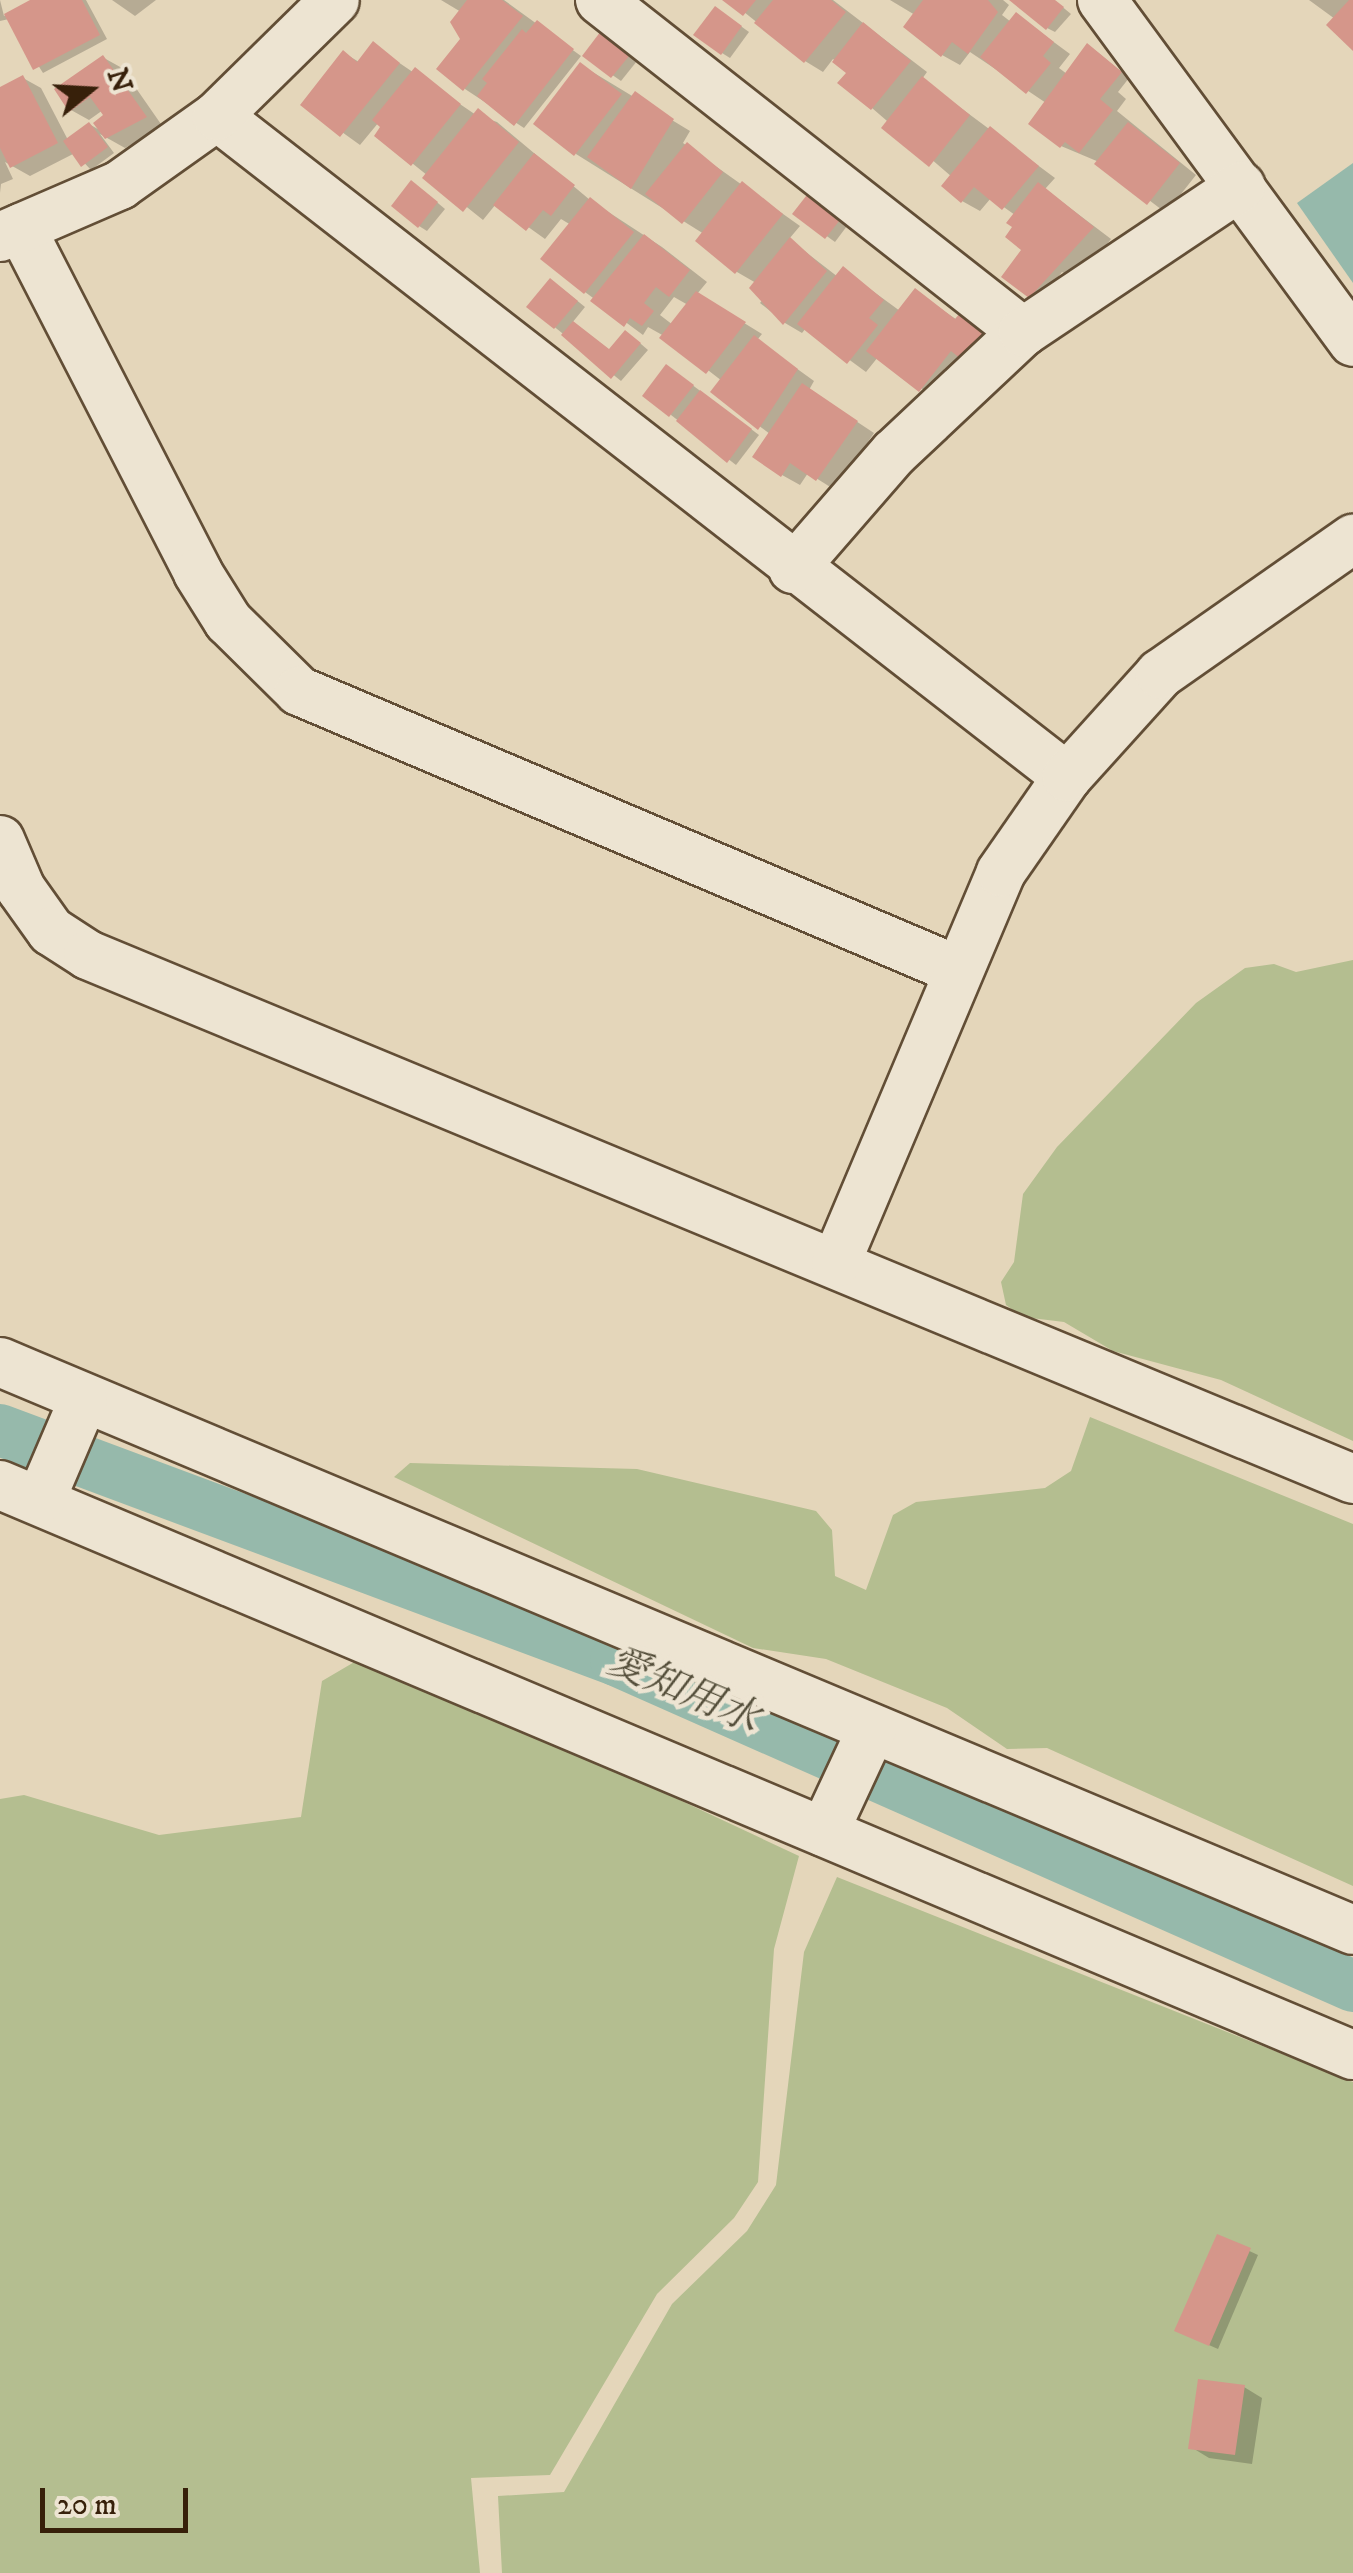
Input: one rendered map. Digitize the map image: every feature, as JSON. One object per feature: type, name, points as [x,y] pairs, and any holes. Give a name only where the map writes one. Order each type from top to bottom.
[{"type":"street","points":[[335,0],[217,116],[120,185],[11,233],[228,621],[299,692],[957,970]]},
{"type":"street","points":[[600,0],[1023,332]]},
{"type":"street","points":[[1102,0],[1353,342]]},
{"type":"street","points":[[217,116],[793,569],[1067,777]]},
{"type":"street","points":[[793,569],[894,452],[1023,332],[1241,186]]},
{"type":"street","points":[[836,1262],[1001,872],[1067,777],[1160,674],[1353,539]]},
{"type":"street","points":[[0,840],[20,889],[51,932],[88,955],[836,1262],[1353,1480]]},
{"type":"street","points":[[0,1362],[80,1406],[867,1741],[1353,1930]]},
{"type":"street","points":[[80,1406],[29,1490],[827,1825],[1353,2056]]},
{"type":"street","points":[[827,1825],[867,1741]]},
{"type":"shaded area","points":[[1353,163],[1353,283],[1297,203]]},
{"type":"shaded area","points":[[1353,960],[1353,1441],[1221,1380],[1113,1351],[1064,1322],[1023,1317],[1006,1305],[1001,1282],[1014,1262],[1023,1194],[1057,1147],[1196,1003],[1245,968],[1274,964],[1296,972]]},
{"type":"shaded area","points":[[1090,1417],[1353,1524],[1353,1886],[1047,1748],[1007,1749],[947,1708],[826,1659],[753,1648],[394,1477],[410,1463],[637,1469],[816,1511],[832,1530],[835,1576],[866,1590],[893,1515],[916,1502],[1045,1488],[1071,1471]]},
{"type":"shaded area","points":[[368,1654],[799,1856],[774,1949],[758,2182],[734,2218],[657,2294],[550,2475],[471,2478],[480,2573],[0,2573],[0,1799],[24,1795],[159,1835],[301,1817],[322,1681]]},
{"type":"shaded area","points":[[837,1877],[1353,2082],[1353,2573],[502,2573],[498,2496],[564,2492],[672,2304],[747,2231],[776,2185],[804,1952]]},
{"type":"building","points":[[30,0],[82,0],[100,35],[33,70],[4,14]]},
{"type":"building","points":[[467,0],[502,0],[523,16],[463,91],[436,69],[460,39],[450,22]]},
{"type":"building","points":[[722,0],[756,0],[743,16]]},
{"type":"building","points":[[773,0],[831,0],[846,12],[804,63],[754,23]]},
{"type":"building","points":[[923,0],[988,0],[998,12],[968,54],[952,42],[941,57],[903,27]]},
{"type":"building","points":[[1009,0],[1055,0],[1064,7],[1046,30]]},
{"type":"building","points":[[1353,0],[1353,51],[1326,25]]},
{"type":"building","points":[[715,6],[742,26],[721,55],[693,35]]},
{"type":"building","points":[[1016,12],[1054,42],[1043,56],[1051,63],[1026,94],[980,57]]},
{"type":"building","points":[[537,20],[574,49],[514,126],[477,96],[487,83],[482,79],[522,29],[526,33]]},
{"type":"building","points":[[863,22],[911,61],[871,110],[837,83],[846,73],[832,62]]},
{"type":"building","points":[[604,27],[634,50],[611,78],[582,56]]},
{"type":"building","points":[[373,41],[400,63],[340,137],[300,105],[343,50],[357,62]]},
{"type":"building","points":[[1087,43],[1122,72],[1100,99],[1113,110],[1079,153],[1065,142],[1060,148],[1028,124]]},
{"type":"building","points":[[103,55],[147,117],[105,139],[93,123],[103,115],[90,97],[69,112],[54,89]]},
{"type":"building","points":[[580,62],[622,94],[574,156],[533,124]]},
{"type":"building","points":[[415,67],[461,104],[411,166],[374,136],[380,127],[372,120]]},
{"type":"building","points":[[23,75],[58,143],[10,168],[0,148],[0,87]]},
{"type":"building","points":[[922,76],[970,115],[929,167],[881,128]]},
{"type":"building","points":[[635,91],[674,119],[631,189],[587,157]]},
{"type":"building","points":[[478,108],[519,142],[463,212],[422,178]]},
{"type":"building","points":[[89,122],[108,147],[81,167],[63,141]]},
{"type":"building","points":[[1128,122],[1180,163],[1147,205],[1094,164]]},
{"type":"building","points":[[990,126],[1039,166],[1002,210],[974,187],[961,203],[941,186]]},
{"type":"building","points":[[687,142],[723,172],[682,224],[645,194]]},
{"type":"building","points":[[534,153],[575,185],[551,216],[543,210],[526,231],[493,205]]},
{"type":"building","points":[[411,180],[438,202],[418,228],[391,206]]},
{"type":"building","points":[[742,181],[783,214],[735,274],[695,241]]},
{"type":"building","points":[[1038,182],[1094,227],[1029,298],[1001,277],[1021,250],[1005,237],[1012,227],[1006,223]]},
{"type":"building","points":[[810,191],[843,216],[825,239],[792,214]]},
{"type":"building","points":[[590,197],[634,232],[584,294],[540,259]]},
{"type":"building","points":[[644,234],[690,270],[669,297],[656,287],[644,303],[654,311],[642,326],[630,318],[624,327],[590,301]]},
{"type":"building","points":[[790,237],[827,271],[783,325],[749,288]]},
{"type":"building","points":[[843,266],[884,300],[869,318],[878,325],[847,364],[797,324]]},
{"type":"building","points":[[550,278],[578,301],[554,329],[526,307]]},
{"type":"building","points":[[915,288],[955,319],[965,307],[986,322],[988,347],[967,364],[951,351],[919,392],[866,351]]},
{"type":"building","points":[[696,291],[746,322],[706,374],[659,338]]},
{"type":"building","points":[[573,321],[609,349],[625,330],[641,343],[611,379],[561,335]]},
{"type":"building","points":[[754,335],[798,369],[758,430],[710,392]]},
{"type":"building","points":[[666,364],[694,385],[669,417],[642,396]]},
{"type":"building","points":[[802,383],[858,421],[816,481],[790,463],[781,477],[752,457]]},
{"type":"building","points":[[700,390],[752,429],[727,463],[676,421]]},
{"type":"building","points":[[1217,2234],[1251,2248],[1209,2346],[1174,2331]]},
{"type":"building","points":[[1198,2379],[1245,2385],[1235,2455],[1188,2449]]},
{"type":"waterway","name":"愛知用水","points":[[0,1430],[616,1660],[1353,1986]]}]
